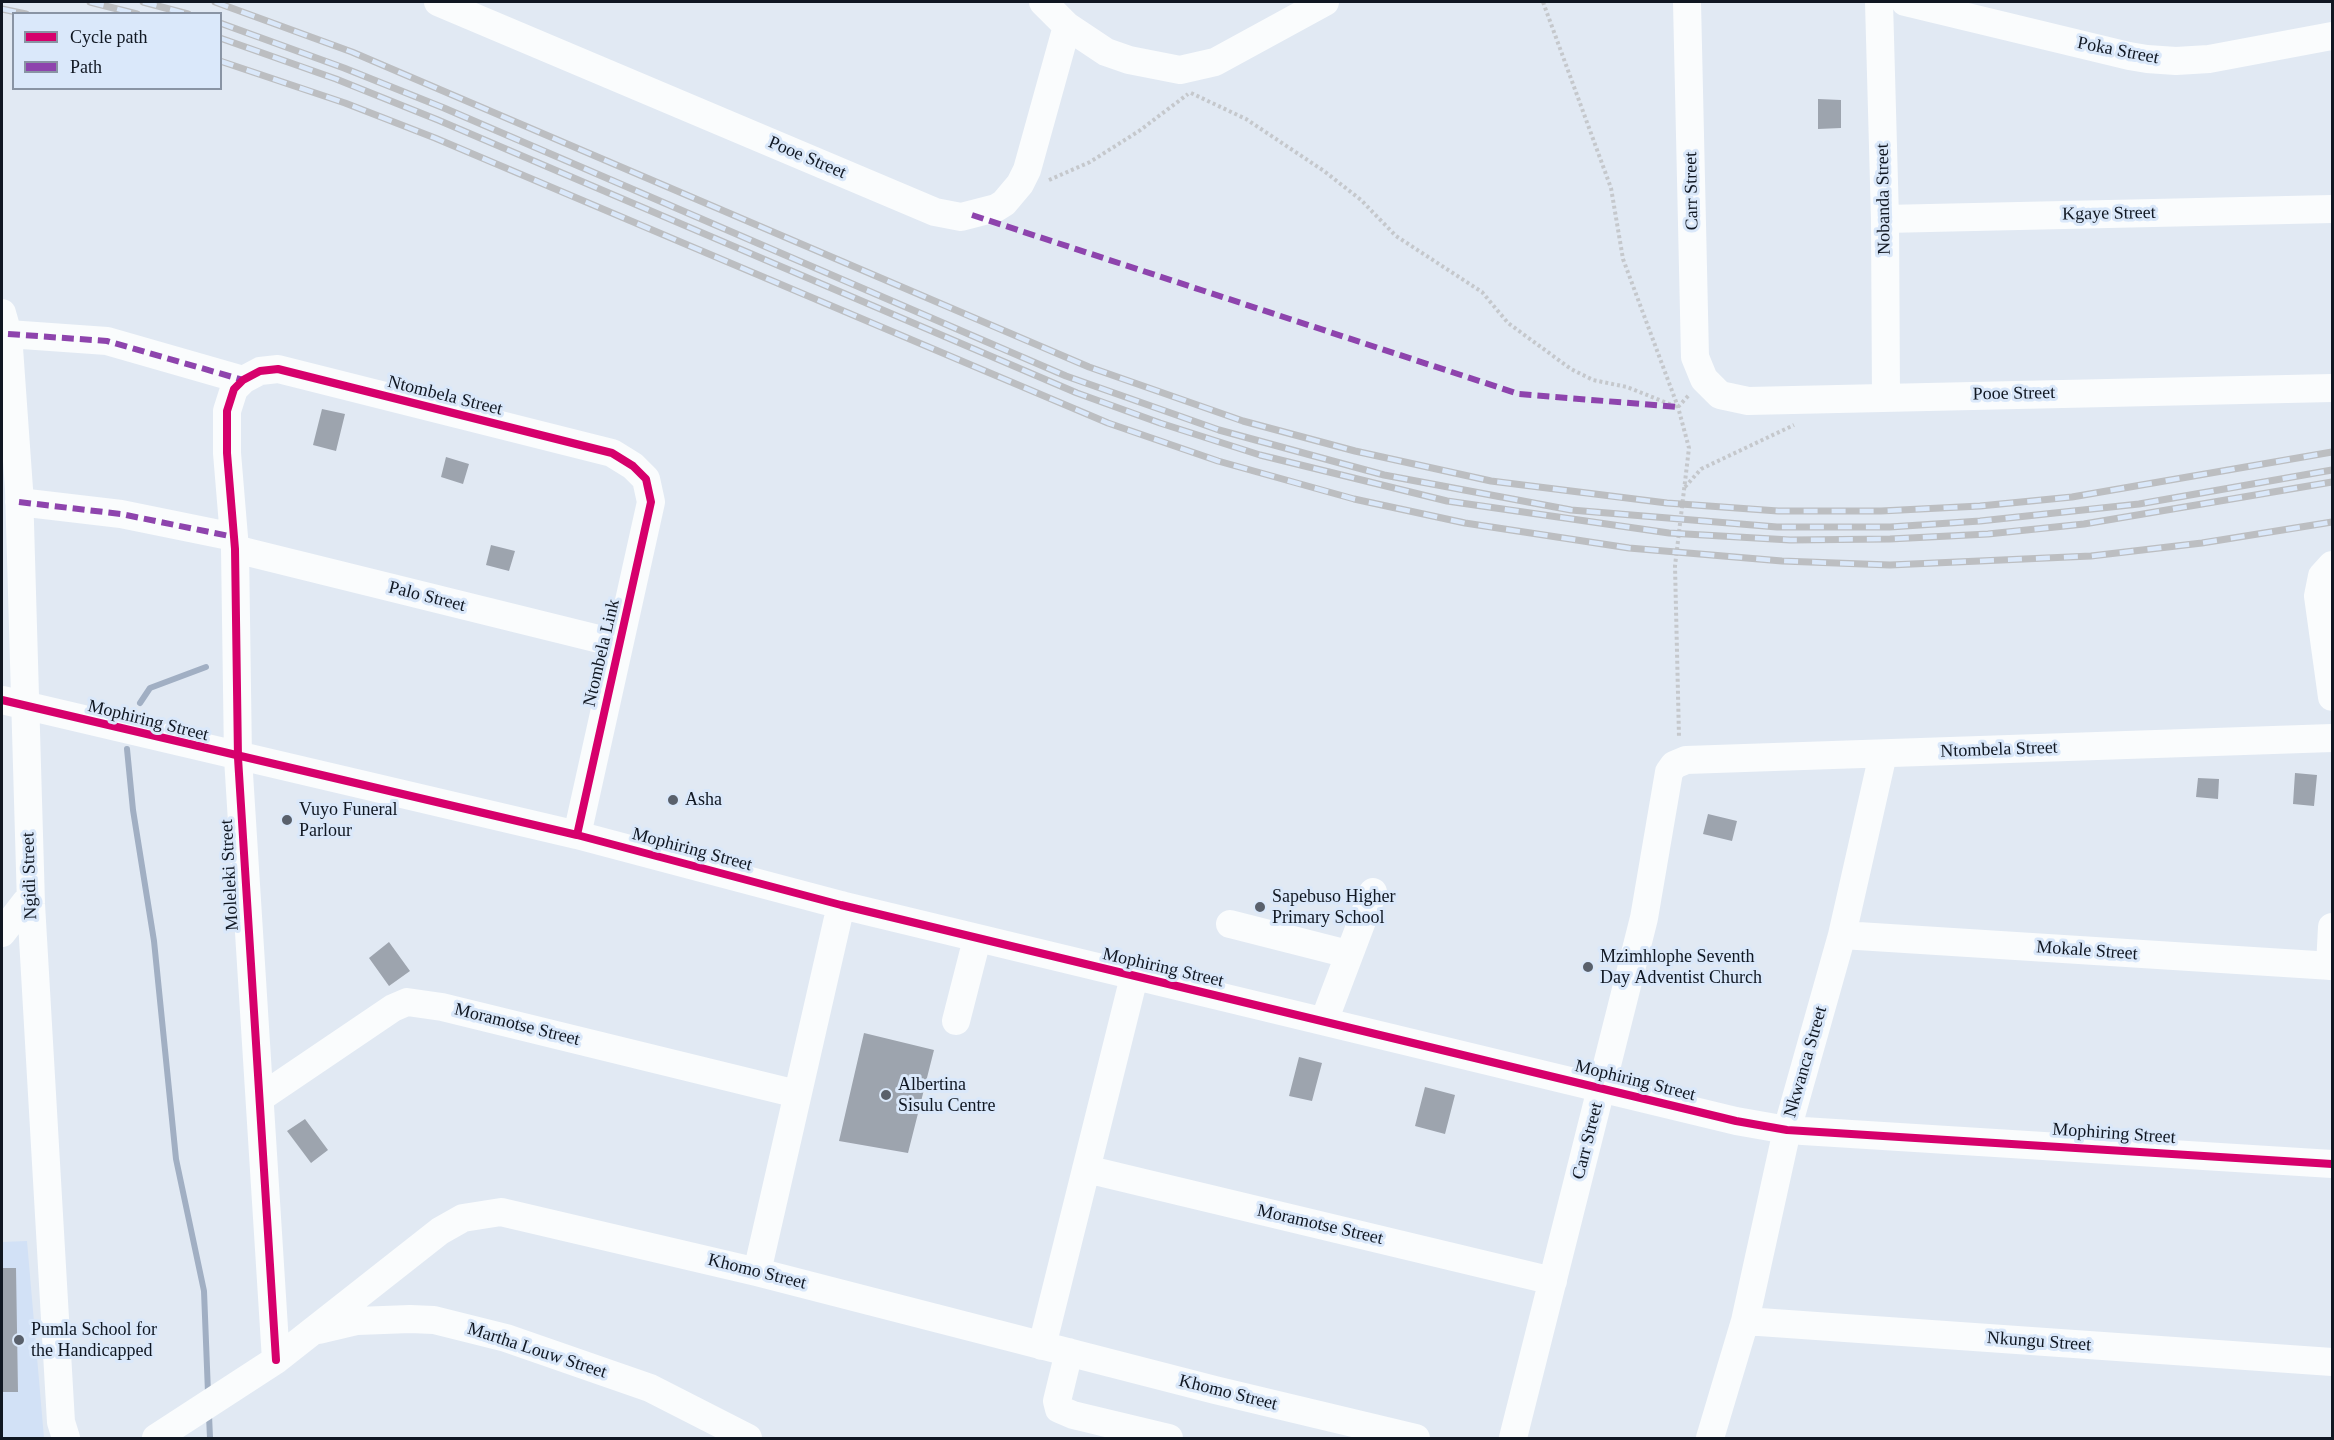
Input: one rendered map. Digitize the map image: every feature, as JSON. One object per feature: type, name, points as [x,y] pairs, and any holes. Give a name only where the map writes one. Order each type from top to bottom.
[{"type":"street","name":"Pooe Street","points":[[438,2],[935,212],[961,217],[996,208],[1012,195],[1027,170],[1067,26]]},
{"type":"street","points":[[1043,2],[1067,26],[1106,52],[1185,81],[1215,62],[1325,2]]},
{"type":"street","name":"Carr Street","points":[[1687,2],[1695,357],[1704,379]]},
{"type":"street","name":"Nobanda Street","points":[[1879,2],[1885,219],[1886,397]]},
{"type":"street","name":"Poka Street","points":[[1905,2],[2147,59],[2209,59],[2332,36]]},
{"type":"street","name":"Kgaye Street","points":[[1885,219],[2332,209]]},
{"type":"street","points":[[5,324],[107,341],[239,385]]},
{"type":"street","name":"Ngidi Street","points":[[5,324],[13,492],[13,703],[19,902],[60,1422],[66,1438]]},
{"type":"street","name":"Ntombela Street","points":[[239,385],[260,371],[278,369],[612,453],[633,466],[646,479]]},
{"type":"street","name":"Pooe Street","points":[[1704,379],[1720,395],[1730,399],[1748,401],[2332,388]]},
{"type":"street","name":"Moleleki Street","points":[[239,385],[227,411],[226,423],[234,543],[238,758],[276,1360]]},
{"type":"street","name":"Ntombela Link","points":[[577,835],[651,502],[646,479]]},
{"type":"street","name":"Palo Street","points":[[13,492],[121,513],[619,644]]},
{"type":"street","points":[[2332,565],[2322,576],[2318,596],[2332,697]]},
{"type":"street","name":"Mophiring Street","points":[[13,703],[238,758],[577,835],[977,939],[1736,1121],[1787,1130],[2332,1164]]},
{"type":"street","name":"Ntombela Street","points":[[1674,767],[1883,754],[2332,738]]},
{"type":"street","name":"Nkwanca Street","points":[[1710,1438],[1745,1321],[1787,1130],[1842,935],[1883,754]]},
{"type":"street","name":"Carr Street","points":[[1513,1438],[1644,918],[1674,767]]},
{"type":"street","points":[[1324,1021],[1373,892]]},
{"type":"street","points":[[2,933],[19,902]]},
{"type":"street","points":[[757,1272],[841,905]]},
{"type":"street","points":[[1230,924],[1348,954]]},
{"type":"street","points":[[2331,966],[2332,927]]},
{"type":"street","name":"Mokale Street","points":[[1842,935],[2331,966]]},
{"type":"street","points":[[956,1021],[977,939]]},
{"type":"street","points":[[1134,977],[1086,1169],[1056,1349],[1057,1401],[1059,1409],[1073,1415],[1169,1438]]},
{"type":"street","name":"Moramotse Street","points":[[260,1098],[393,1008],[407,1002],[442,1006],[797,1094]]},
{"type":"street","name":"Moramotse Street","points":[[1086,1169],[1553,1281]]},
{"type":"street","name":"Khomo Street","points":[[156,1438],[276,1360],[440,1231],[463,1218],[484,1212],[501,1212],[537,1218],[1416,1438]]},
{"type":"street","name":"Martha Louw Street","points":[[314,1331],[357,1322],[410,1319],[461,1326],[556,1354],[650,1388],[748,1438]]},
{"type":"street","name":"Nkungu Street","points":[[1745,1321],[2332,1362]]},
{"type":"path","points":[[1543,2],[1611,188],[1623,259],[1678,407],[1689,448],[1676,580],[1674,767]]},
{"type":"path","points":[[1012,195],[1090,162],[1139,131],[1185,81],[1324,171],[1361,200],[1396,236],[1482,292],[1508,323],[1571,369],[1593,380],[1627,387],[1678,407]]},
{"type":"path","points":[[1684,487],[1701,469],[1815,413],[1821,399]]},
{"type":"shaded area","name":"Pumla School for the Handicapped","points":[[27,1241],[44,1438],[2,1438],[2,1242]]},
{"type":"building","points":[[1818,99],[1841,100],[1841,128],[1818,129]]},
{"type":"building","points":[[322,409],[345,414],[336,451],[313,445]]},
{"type":"building","points":[[446,457],[469,464],[463,484],[441,477]]},
{"type":"building","points":[[491,545],[515,551],[509,571],[486,565]]},
{"type":"building","points":[[2295,773],[2317,775],[2314,806],[2293,804]]},
{"type":"building","points":[[2198,778],[2219,779],[2218,799],[2196,797]]},
{"type":"building","points":[[1708,814],[1737,821],[1732,841],[1703,834]]},
{"type":"building","points":[[389,942],[410,971],[389,986],[369,958]]},
{"type":"building","name":"Albertina Sisulu Centre","points":[[864,1033],[934,1050],[908,1153],[839,1141]]},
{"type":"building","points":[[1299,1057],[1322,1063],[1312,1101],[1289,1096]]},
{"type":"building","points":[[1425,1087],[1455,1095],[1445,1134],[1415,1126]]},
{"type":"building","points":[[305,1119],[328,1150],[311,1163],[287,1131]]},
{"type":"building","points":[[2,1268],[16,1268],[18,1392],[2,1392]]},
{"type":"waterway","points":[[140,703],[150,688],[206,667]]},
{"type":"waterway","points":[[127,749],[133,810],[154,941],[176,1159],[204,1291],[208,1393]]},
{"type":"waterway","points":[[209,1415],[210,1438]]},
{"type":"railway","points":[[90,2],[129,12]]},
{"type":"railway","points":[[143,2],[180,12]]},
{"type":"railway","points":[[215,2],[352,52],[1089,367],[1243,421],[1355,451],[1491,481],[1667,503],[1778,511],[1881,511],[1980,506],[2072,497],[2332,452]]},
{"type":"railway","points":[[2,9],[16,12]]},
{"type":"railway","points":[[222,24],[344,68],[444,108],[1066,376],[1219,430],[1384,475],[1571,510],[1777,527],[1890,527],[1980,521],[2139,504],[2332,470]]},
{"type":"railway","points":[[222,39],[336,79],[438,120],[1077,393],[1260,455],[1447,501],[1669,533],[1790,540],[1890,539],[1988,534],[2084,524],[2332,482]]},
{"type":"railway","points":[[222,62],[345,103],[435,138],[1108,423],[1218,461],[1354,499],[1465,523],[1629,548],[1782,561],[1890,565],[2091,556],[2202,543],[2332,522]]},
{"type":"marked path","points":[[972,215],[1519,394],[1678,407]]},
{"type":"marked path","points":[[8,334],[107,341],[243,380]]},
{"type":"marked path","points":[[19,502],[121,514],[234,537]]},
{"type":"cycle path","points":[[276,1360],[238,758],[235,549],[227,453],[227,411],[234,389],[243,380],[260,371],[278,369],[612,453],[633,466],[646,479],[651,502],[577,835]]},
{"type":"cycle path","points":[[2,700],[577,835],[841,905],[1736,1121],[1787,1130],[2332,1164]]},
{"type":"place","name":"Asha","points":[[673,800]]},
{"type":"place","name":"Vuyo Funeral Parlour","points":[[287,820]]},
{"type":"place","name":"Sapebuso Higher Primary School","points":[[1260,907]]},
{"type":"place","name":"Mzimhlophe Seventh Day Adventist Church","points":[[1588,967]]},
{"type":"place","name":"Albertina Sisulu Centre","points":[[886,1095]]},
{"type":"place","name":"Pumla School for the Handicapped","points":[[19,1340]]}]
